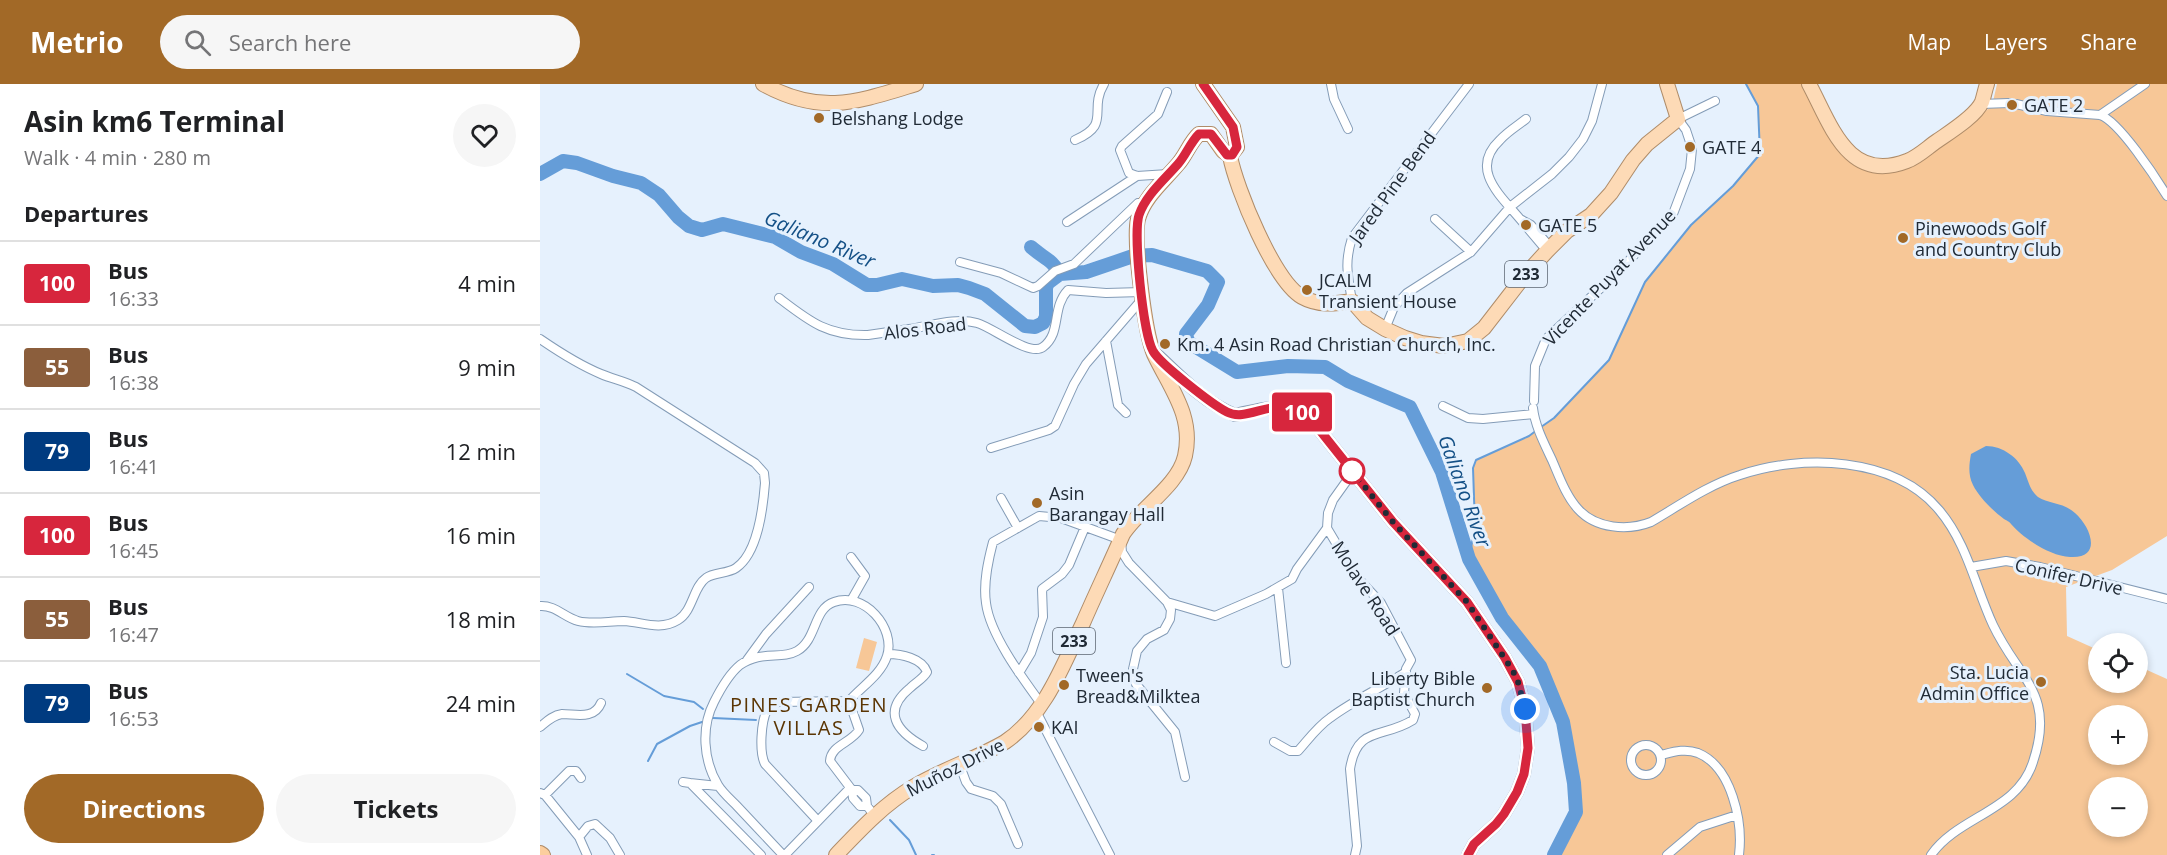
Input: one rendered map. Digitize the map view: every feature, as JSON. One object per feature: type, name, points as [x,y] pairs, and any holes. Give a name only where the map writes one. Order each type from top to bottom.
[{"type":"main road","points":[[763,84],[778,92],[810,102],[844,104],[916,84]]},
{"type":"main road","points":[[1203,84],[1233,127],[1237,147],[1230,156]]},
{"type":"main road","name":"Vicente Puyat Avenue","points":[[1667,84],[1678,118]]},
{"type":"main road","points":[[1809,84],[1837,140],[1864,163],[1883,168],[1909,160],[1956,128],[1982,104],[1987,84]]},
{"type":"main road","name":"233","points":[[1153,352],[1147,333],[1137,223],[1144,204],[1184,156],[1195,138],[1203,133],[1211,134],[1222,151],[1230,156],[1234,177],[1250,216],[1293,291],[1304,298],[1326,304],[1352,301],[1367,318],[1385,329],[1405,338],[1444,346],[1468,341],[1484,328],[1525,275],[1549,249],[1567,231],[1591,215],[1611,193],[1640,152],[1678,118]]},
{"type":"main road","points":[[1153,352],[1189,385],[1235,415],[1280,407],[1301,410],[1310,418],[1393,522],[1467,602],[1505,658],[1518,682],[1525,709],[1527,742],[1524,774],[1504,814],[1474,844],[1468,855]]},
{"type":"main road","name":"Muñoz Drive","points":[[836,855],[871,811],[913,787],[1010,739],[1039,709],[1069,652],[1120,540],[1130,523],[1177,474],[1185,455],[1187,441],[1182,407],[1153,352]]},
{"type":"street","points":[[1075,140],[1089,134],[1097,124],[1097,100],[1104,84]]},
{"type":"street","points":[[1331,84],[1334,99],[1348,129]]},
{"type":"street","name":"Jared Pine Bend","points":[[1352,301],[1346,266],[1352,238],[1469,84]]},
{"type":"street","points":[[1385,329],[1394,307],[1407,293],[1471,252],[1510,207],[1552,174],[1583,139],[1593,121],[1602,84]]},
{"type":"street","points":[[2100,115],[2145,84]]},
{"type":"street","points":[[1167,92],[1158,114],[1120,148],[1120,154],[1130,173],[1137,176],[1168,174]]},
{"type":"street","points":[[1678,118],[1714,100]]},
{"type":"street","points":[[1982,104],[2012,105],[2108,117],[2167,196]]},
{"type":"street","name":"Vicente Puyat Avenue","points":[[1678,118],[1686,130],[1690,147],[1690,169],[1673,214],[1620,270],[1546,339],[1535,366],[1534,411],[1542,439],[1572,501],[1591,519],[1610,526],[1630,527],[1651,522],[1715,485],[1756,470],[1791,464],[1829,462],[1872,469],[1904,482],[1939,509],[1956,532],[1993,625],[2038,700],[2041,717],[2039,741],[2033,764],[2019,788],[2000,804],[1947,838],[1931,855]]},
{"type":"street","points":[[1526,119],[1491,150],[1487,161],[1491,184],[1549,249]]},
{"type":"street","points":[[1067,222],[1137,176]]},
{"type":"street","points":[[960,262],[1002,273],[1029,288],[1038,286],[1059,269],[1074,264],[1138,203],[1144,204]]},
{"type":"street","points":[[1435,219],[1471,252]]},
{"type":"street","name":"Alos Road","points":[[779,298],[812,323],[826,329],[868,335],[950,322],[974,322],[1036,350],[1042,348],[1055,332],[1058,306],[1068,290],[1106,293],[1142,290]]},
{"type":"street","points":[[991,448],[1055,426],[1078,375],[1106,341],[1142,290]]},
{"type":"street","points":[[540,339],[586,367],[623,380],[755,463],[764,473],[765,483],[754,542],[747,556],[732,570],[714,574],[703,580],[689,607],[677,621],[657,626],[623,621],[581,622],[552,608],[540,606]]},
{"type":"street","points":[[1106,341],[1118,405],[1126,413]]},
{"type":"street","points":[[1443,406],[1468,418],[1534,411]]},
{"type":"street","points":[[1167,603],[1215,616],[1278,588],[1292,579],[1327,528],[1328,513],[1333,500],[1353,472]]},
{"type":"street","points":[[1001,498],[1018,528]]},
{"type":"street","points":[[1110,855],[1039,709],[987,611],[985,592],[993,542],[1039,516],[1061,518],[1120,540],[1122,552],[1129,563],[1167,603],[1171,614],[1167,627],[1161,633],[1147,639],[1137,651],[1133,669],[1136,684],[1175,732],[1185,777]]},
{"type":"street","points":[[1019,673],[1031,653],[1043,617],[1042,588],[1062,574],[1069,565],[1085,527]]},
{"type":"street","name":"Molave Road","points":[[1327,528],[1355,575],[1381,603],[1390,624],[1411,660],[1406,672],[1404,693],[1415,714],[1413,720],[1364,740],[1354,751],[1350,770],[1357,846],[1355,855]]},
{"type":"street","points":[[851,556],[865,576],[852,599]]},
{"type":"street","name":"Conifer Drive","points":[[1971,567],[2006,561],[2040,567],[2167,599]]},
{"type":"street","points":[[809,587],[724,685],[706,722],[709,761],[718,786],[784,855],[851,789]]},
{"type":"street","points":[[1278,588],[1286,663]]},
{"type":"street","points":[[747,661],[766,655],[797,651],[810,638],[827,606],[832,602],[852,599],[872,611],[883,625],[888,654],[875,675],[849,701],[779,702],[769,706],[766,713],[761,754],[765,764],[818,821]]},
{"type":"street","points":[[888,654],[903,655],[926,668],[926,675],[909,688],[896,703],[894,716],[904,733],[923,746]]},
{"type":"street","points":[[1274,742],[1290,751],[1298,751],[1329,718],[1406,672]]},
{"type":"street","points":[[849,701],[859,730],[854,737],[834,750],[830,761],[851,789],[853,799],[860,806],[871,811]]},
{"type":"street","points":[[540,727],[558,715],[592,713],[601,703]]},
{"type":"street","points":[[1661,755],[1685,751],[1696,753],[1714,764],[1730,789],[1741,838],[1739,855]]},
{"type":"street","points":[[959,764],[971,789],[993,796],[1001,804],[1018,844]]},
{"type":"street","points":[[581,778],[576,771],[569,771],[542,794],[579,837],[587,855]]},
{"type":"street","points":[[718,786],[687,783],[760,855]]},
{"type":"street","points":[[1667,855],[1700,827],[1737,815]]},
{"type":"street","points":[[579,837],[588,826],[595,824],[610,838],[620,855]]},
{"type":"shaded area","points":[[1746,84],[1803,84],[1841,153],[1859,167],[1878,172],[1899,168],[1920,159],[1940,146],[1992,106],[1997,84],[2167,84],[2167,536],[2112,570],[2066,587],[2067,636],[2088,645],[2088,693],[2148,693],[2148,670],[2167,679],[2167,855],[1554,855],[1576,812],[1574,783],[1563,722],[1540,666],[1502,618],[1469,559],[1475,526],[1473,468],[1476,460],[1529,436],[1554,418],[1609,360],[1645,282],[1691,225],[1733,186],[1760,154],[1758,106]]},
{"type":"shaded area","points":[[864,638],[877,642],[869,671],[856,668]]},
{"type":"water","points":[[1986,446],[1998,448],[2015,458],[2031,489],[2038,497],[2070,509],[2081,519],[2091,541],[2087,553],[2070,557],[2046,550],[2022,535],[1987,504],[1973,485],[1969,470],[1971,454]]},
{"type":"waterway","points":[[1541,427],[1554,418],[1609,360],[1645,282],[1691,225],[1733,186],[1760,154],[1758,106],[1746,84]]},
{"type":"waterway","name":"Galiano River","points":[[540,174],[563,161],[577,163],[641,183],[659,195],[689,226],[702,230],[723,224],[775,237],[801,252],[833,264],[867,285],[902,279],[933,286],[958,285],[969,288],[985,294],[1025,326],[1035,327],[1043,323],[1046,317],[1046,287],[1060,274],[1086,272],[1133,256],[1152,255],[1207,271],[1218,282],[1208,305],[1186,334],[1188,342],[1237,372],[1288,366],[1325,367],[1348,381],[1410,407],[1442,472],[1469,559],[1502,618],[1540,666],[1563,722],[1574,783],[1576,812],[1554,855]]},
{"type":"waterway","points":[[1031,247],[1050,262],[1060,274]]},
{"type":"waterway","points":[[1469,559],[1475,526],[1473,468],[1476,460],[1529,436],[1537,430]]},
{"type":"waterway","points":[[627,674],[664,696],[694,702],[703,709]]},
{"type":"waterway","points":[[713,718],[756,720]]},
{"type":"waterway","points":[[648,761],[657,744],[702,722]]},
{"type":"waterway","points":[[890,820],[909,840],[916,855]]},
{"type":"bus line","name":"100","points":[[1203,84],[1233,127],[1237,147],[1232,155],[1227,155],[1211,134],[1207,132],[1199,134],[1178,164],[1144,204],[1137,229],[1147,333],[1153,352],[1189,385],[1227,412],[1235,415],[1260,409],[1286,407],[1301,410],[1310,418],[1393,522],[1467,602],[1505,658],[1518,682],[1525,709],[1527,760],[1517,792],[1509,805],[1496,824],[1474,844],[1468,855]]},
{"type":"place","name":"GATE 2","points":[[2012,105]]},
{"type":"place","name":"Belshang Lodge","points":[[819,118]]},
{"type":"place","name":"GATE 4","points":[[1690,147]]},
{"type":"place","name":"GATE 5","points":[[1526,225]]},
{"type":"place","name":"Pinewoods Golf and Country Club","points":[[1903,238]]},
{"type":"place","name":"JCALM Transient House","points":[[1307,290]]},
{"type":"place","name":"Km. 4 Asin Road Christian Church, Inc.","points":[[1165,344]]},
{"type":"place","name":"Asin Barangay Hall","points":[[1037,503]]},
{"type":"place","name":"Sta. Lucia Admin Office","points":[[2041,682]]},
{"type":"place","name":"Tween's Bread&Milktea","points":[[1064,685]]},
{"type":"place","name":"Liberty Bible Baptist Church","points":[[1487,688]]},
{"type":"place","name":"KAI","points":[[1039,727]]},
{"type":"district","name":"PINES GARDEN VILLAS","points":[[809,716]]},
{"type":"route","points":[[1352,471],[1393,522],[1467,602],[1513,671],[1525,709]]}]
